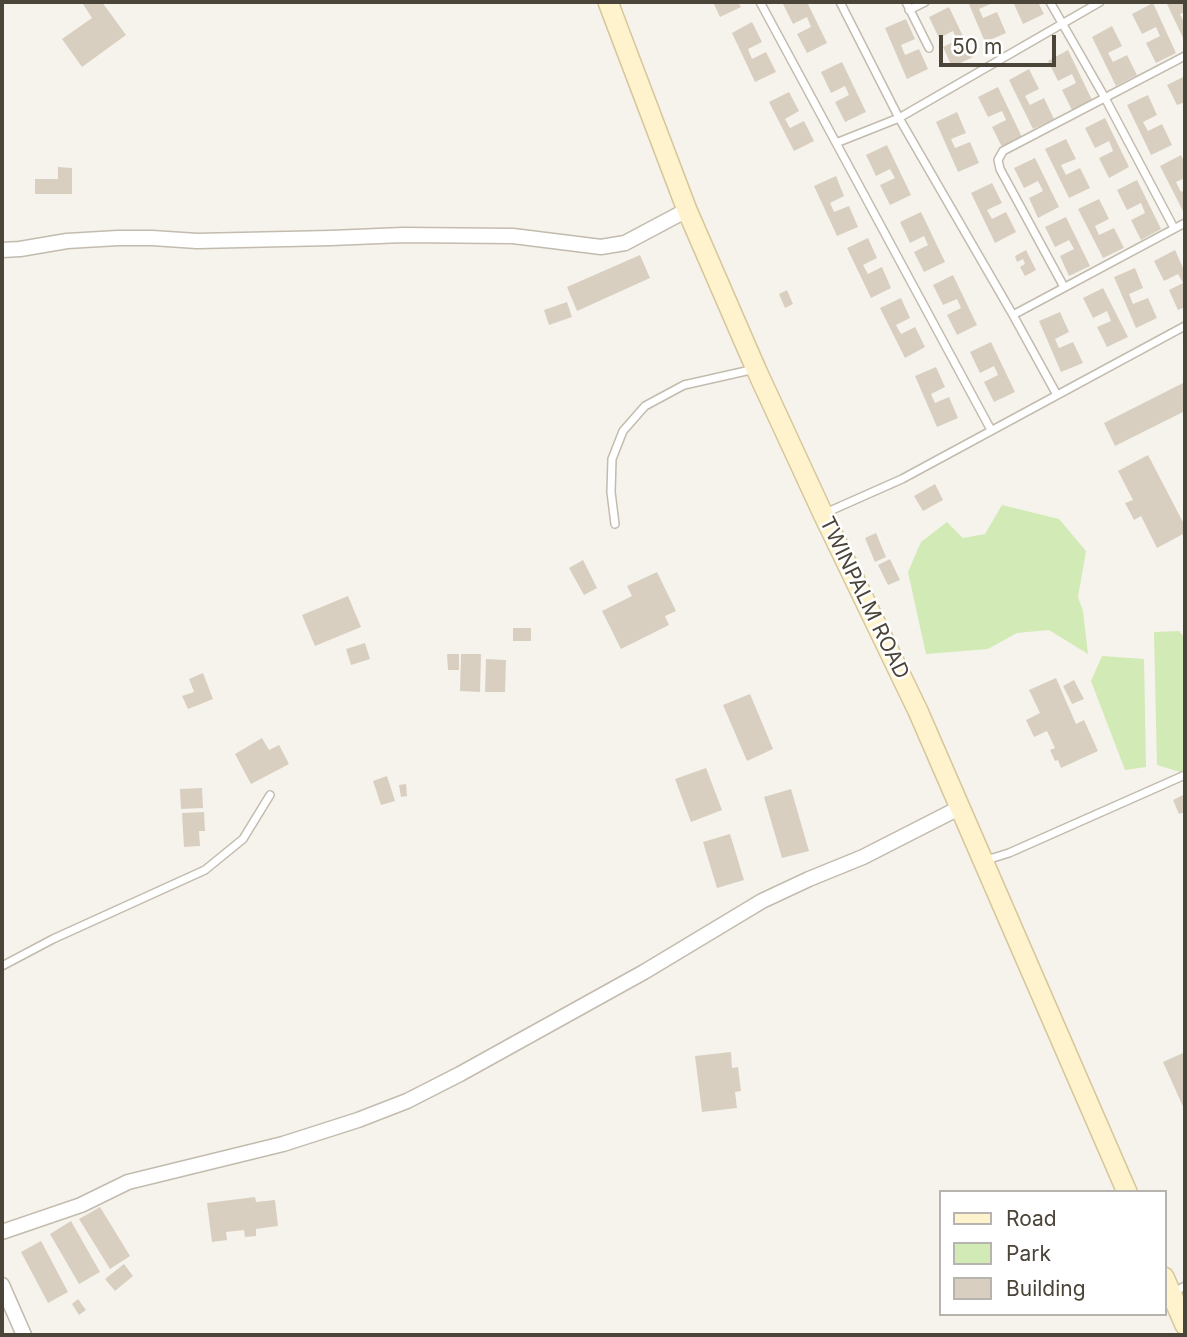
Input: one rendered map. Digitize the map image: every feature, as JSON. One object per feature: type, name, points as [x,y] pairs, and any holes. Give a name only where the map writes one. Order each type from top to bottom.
[{"type":"main road","name":"TWINPALM ROAD","points":[[608,2],[687,210],[756,369],[918,711],[1126,1190]]},
{"type":"main road","points":[[1174,1286],[1185,1325]]},
{"type":"street","points":[[2,250],[67,241],[118,238],[197,241],[403,234],[513,236],[601,247],[625,243],[687,210]]},
{"type":"street","points":[[2,1232],[81,1205],[128,1182],[283,1144],[407,1101],[644,972],[762,901],[863,857],[961,807]]},
{"type":"street","points":[[2,1285],[24,1335]]},
{"type":"lane","points":[[760,2],[991,430]]},
{"type":"lane","points":[[840,2],[899,118],[1057,395]]},
{"type":"lane","points":[[925,2],[908,6],[929,48]]},
{"type":"lane","points":[[1050,2],[1174,228]]},
{"type":"lane","points":[[836,143],[899,118],[1100,2]]},
{"type":"lane","points":[[1063,287],[1000,169],[998,160],[1003,151],[1185,56]]},
{"type":"lane","points":[[1013,315],[1185,223]]},
{"type":"lane","points":[[823,514],[902,479],[1185,326]]},
{"type":"lane","points":[[615,524],[611,492],[612,459],[623,431],[645,406],[684,385],[756,369]]},
{"type":"lane","points":[[983,861],[1009,853],[1185,775]]},
{"type":"lane","points":[[2,966],[53,939],[205,870],[243,839],[270,795]]},
{"type":"green space","points":[[1002,505],[1059,519],[1086,551],[1078,597],[1083,611],[1088,654],[1049,630],[1017,633],[988,649],[926,654],[908,572],[921,542],[947,522],[963,538],[985,534]]},
{"type":"green space","points":[[1179,631],[1185,638],[1185,769],[1180,772],[1157,765],[1154,632]]},
{"type":"green space","points":[[1102,656],[1144,659],[1146,767],[1125,770],[1091,681]]},
{"type":"building","points":[[102,2],[126,35],[82,67],[62,39],[92,18],[83,4]]},
{"type":"building","points":[[713,2],[738,2],[741,7],[720,17]]},
{"type":"building","points":[[807,2],[827,43],[807,53],[797,34],[811,27],[807,17],[793,24],[783,4]]},
{"type":"building","points":[[968,2],[995,2],[979,9],[983,18],[997,12],[1006,33],[985,42]]},
{"type":"building","points":[[1038,2],[1044,14],[1023,24],[1014,4]]},
{"type":"building","points":[[1166,2],[1185,2],[1185,12],[1180,14],[1185,24],[1185,42]]},
{"type":"building","points":[[1153,3],[1176,53],[1156,63],[1146,43],[1160,36],[1156,27],[1142,34],[1132,14]]},
{"type":"building","points":[[949,7],[973,57],[952,67],[943,47],[957,40],[953,31],[939,38],[929,17]]},
{"type":"building","points":[[906,19],[915,39],[901,45],[905,55],[919,49],[928,69],[907,79],[885,28]]},
{"type":"building","points":[[752,22],[762,42],[748,49],[752,59],[766,52],[776,72],[755,82],[732,33]]},
{"type":"building","points":[[1112,26],[1122,46],[1108,53],[1113,62],[1127,55],[1137,75],[1116,86],[1092,37]]},
{"type":"building","points":[[1068,50],[1092,100],[1072,110],[1062,90],[1076,83],[1072,74],[1058,81],[1048,61]]},
{"type":"building","points":[[842,62],[866,112],[845,122],[835,102],[849,95],[845,86],[831,93],[821,72]]},
{"type":"building","points":[[1029,69],[1039,89],[1025,96],[1030,105],[1044,98],[1054,119],[1033,129],[1009,80]]},
{"type":"building","points":[[1185,76],[1185,102],[1177,105],[1167,85]]},
{"type":"building","points":[[998,87],[1022,137],[1002,147],[992,127],[1006,120],[1002,111],[988,117],[978,97]]},
{"type":"building","points":[[789,92],[799,111],[785,119],[790,128],[804,121],[814,141],[794,151],[769,102]]},
{"type":"building","points":[[1148,95],[1157,115],[1143,122],[1148,131],[1162,124],[1172,145],[1151,155],[1127,105]]},
{"type":"building","points":[[957,112],[966,133],[951,139],[955,148],[970,142],[979,163],[958,172],[936,122]]},
{"type":"building","points":[[1105,118],[1129,167],[1109,178],[1099,158],[1113,151],[1109,141],[1095,148],[1085,128]]},
{"type":"building","points":[[1066,139],[1076,159],[1061,165],[1066,175],[1080,168],[1090,188],[1069,198],[1045,149]]},
{"type":"building","points":[[887,145],[911,195],[890,205],[880,185],[895,178],[890,169],[876,176],[866,155]]},
{"type":"building","points":[[1181,155],[1185,164],[1185,178],[1176,182],[1181,192],[1185,190],[1185,215],[1160,166]]},
{"type":"building","points":[[1035,158],[1059,207],[1038,218],[1029,198],[1043,191],[1038,181],[1024,188],[1014,168]]},
{"type":"building","points":[[58,167],[72,168],[72,194],[35,194],[35,179],[58,179]]},
{"type":"building","points":[[836,176],[844,196],[830,203],[834,212],[849,206],[858,227],[837,236],[814,186]]},
{"type":"building","points":[[1137,180],[1161,229],[1141,240],[1131,220],[1145,213],[1141,203],[1127,210],[1117,190]]},
{"type":"building","points":[[992,183],[1002,203],[987,210],[992,219],[1006,212],[1016,232],[995,243],[971,193]]},
{"type":"building","points":[[1099,199],[1109,219],[1095,226],[1099,235],[1114,228],[1124,248],[1103,258],[1078,209]]},
{"type":"building","points":[[921,212],[945,262],[924,272],[914,252],[928,245],[924,236],[910,243],[900,222]]},
{"type":"building","points":[[1066,217],[1090,266],[1069,276],[1060,256],[1074,249],[1069,240],[1055,247],[1045,227]]},
{"type":"building","points":[[868,238],[877,258],[863,265],[868,274],[882,267],[891,288],[871,298],[847,248]]},
{"type":"building","points":[[1026,250],[1036,270],[1025,276],[1020,267],[1025,264],[1023,259],[1017,262],[1015,256]]},
{"type":"building","points":[[1175,250],[1185,272],[1185,307],[1178,310],[1169,290],[1183,283],[1178,274],[1164,281],[1154,261]]},
{"type":"building","points":[[640,255],[650,278],[577,311],[567,287]]},
{"type":"building","points":[[1135,268],[1143,288],[1129,294],[1133,304],[1148,298],[1157,318],[1136,328],[1114,277]]},
{"type":"building","points":[[953,275],[977,325],[957,335],[947,315],[961,308],[957,299],[943,305],[933,285]]},
{"type":"building","points":[[1103,288],[1128,337],[1107,347],[1097,327],[1111,321],[1107,311],[1093,318],[1083,298]]},
{"type":"building","points":[[787,290],[793,304],[785,308],[779,294]]},
{"type":"building","points":[[901,298],[910,318],[896,325],[901,334],[915,327],[925,347],[905,358],[880,308]]},
{"type":"building","points":[[567,302],[572,317],[549,325],[544,310]]},
{"type":"building","points":[[1060,312],[1069,332],[1055,339],[1059,348],[1073,342],[1083,363],[1061,372],[1039,321]]},
{"type":"building","points":[[991,342],[1015,392],[994,402],[984,382],[998,375],[994,366],[980,373],[970,352]]},
{"type":"building","points":[[936,367],[945,387],[931,394],[935,403],[949,397],[958,418],[937,427],[915,376]]},
{"type":"building","points":[[1185,382],[1185,411],[1115,446],[1104,423]]},
{"type":"building","points":[[1148,455],[1185,526],[1185,533],[1157,548],[1141,516],[1134,520],[1125,503],[1133,500],[1118,471]]},
{"type":"building","points":[[935,484],[943,500],[923,511],[914,496]]},
{"type":"building","points":[[876,533],[886,557],[875,562],[865,538]]},
{"type":"building","points":[[890,559],[900,580],[888,585],[878,565]]},
{"type":"building","points":[[583,560],[597,588],[584,595],[569,568]]},
{"type":"building","points":[[657,572],[676,611],[665,616],[669,625],[621,649],[602,611],[632,596],[627,586]]},
{"type":"building","points":[[348,596],[361,627],[315,646],[302,615]]},
{"type":"building","points":[[513,628],[531,628],[531,641],[513,641]]},
{"type":"building","points":[[365,643],[370,659],[351,665],[346,649]]},
{"type":"building","points":[[447,654],[459,654],[459,670],[448,670]]},
{"type":"building","points":[[461,654],[481,654],[480,692],[460,691]]},
{"type":"building","points":[[486,659],[506,660],[505,692],[485,692]]},
{"type":"building","points":[[203,673],[213,699],[188,709],[182,696],[194,692],[189,679]]},
{"type":"building","points":[[1056,678],[1076,724],[1084,720],[1098,751],[1061,768],[1050,750],[1055,748],[1047,731],[1034,737],[1026,720],[1040,713],[1029,690]]},
{"type":"building","points":[[1074,680],[1084,699],[1072,704],[1063,686]]},
{"type":"building","points":[[750,694],[773,749],[747,761],[723,705]]},
{"type":"building","points":[[262,738],[269,750],[279,745],[289,764],[251,784],[235,754]]},
{"type":"building","points":[[706,768],[722,810],[691,822],[675,779]]},
{"type":"building","points":[[387,776],[395,801],[381,805],[373,781]]},
{"type":"building","points":[[406,784],[407,796],[401,797],[399,785]]},
{"type":"building","points":[[202,788],[203,808],[181,809],[180,789]]},
{"type":"building","points":[[791,789],[809,851],[782,858],[764,797]]},
{"type":"building","points":[[1185,794],[1185,812],[1179,814],[1173,800]]},
{"type":"building","points":[[204,812],[205,831],[199,831],[200,846],[184,847],[182,813]]},
{"type":"building","points":[[730,834],[744,880],[717,888],[703,842]]},
{"type":"building","points":[[731,1052],[732,1068],[738,1067],[741,1091],[735,1092],[737,1108],[702,1112],[695,1056]]},
{"type":"building","points":[[1185,1052],[1185,1111],[1163,1062]]},
{"type":"building","points":[[255,1197],[256,1202],[275,1200],[278,1226],[256,1229],[256,1236],[245,1237],[244,1230],[226,1232],[227,1240],[212,1242],[207,1203]]},
{"type":"building","points":[[100,1207],[130,1256],[110,1269],[79,1219]]},
{"type":"building","points":[[71,1221],[100,1272],[79,1284],[50,1234]]},
{"type":"building","points":[[41,1241],[68,1292],[48,1303],[21,1252]]},
{"type":"building","points":[[124,1264],[133,1276],[115,1291],[105,1279]]},
{"type":"building","points":[[78,1299],[86,1310],[79,1315],[72,1304]]}]
